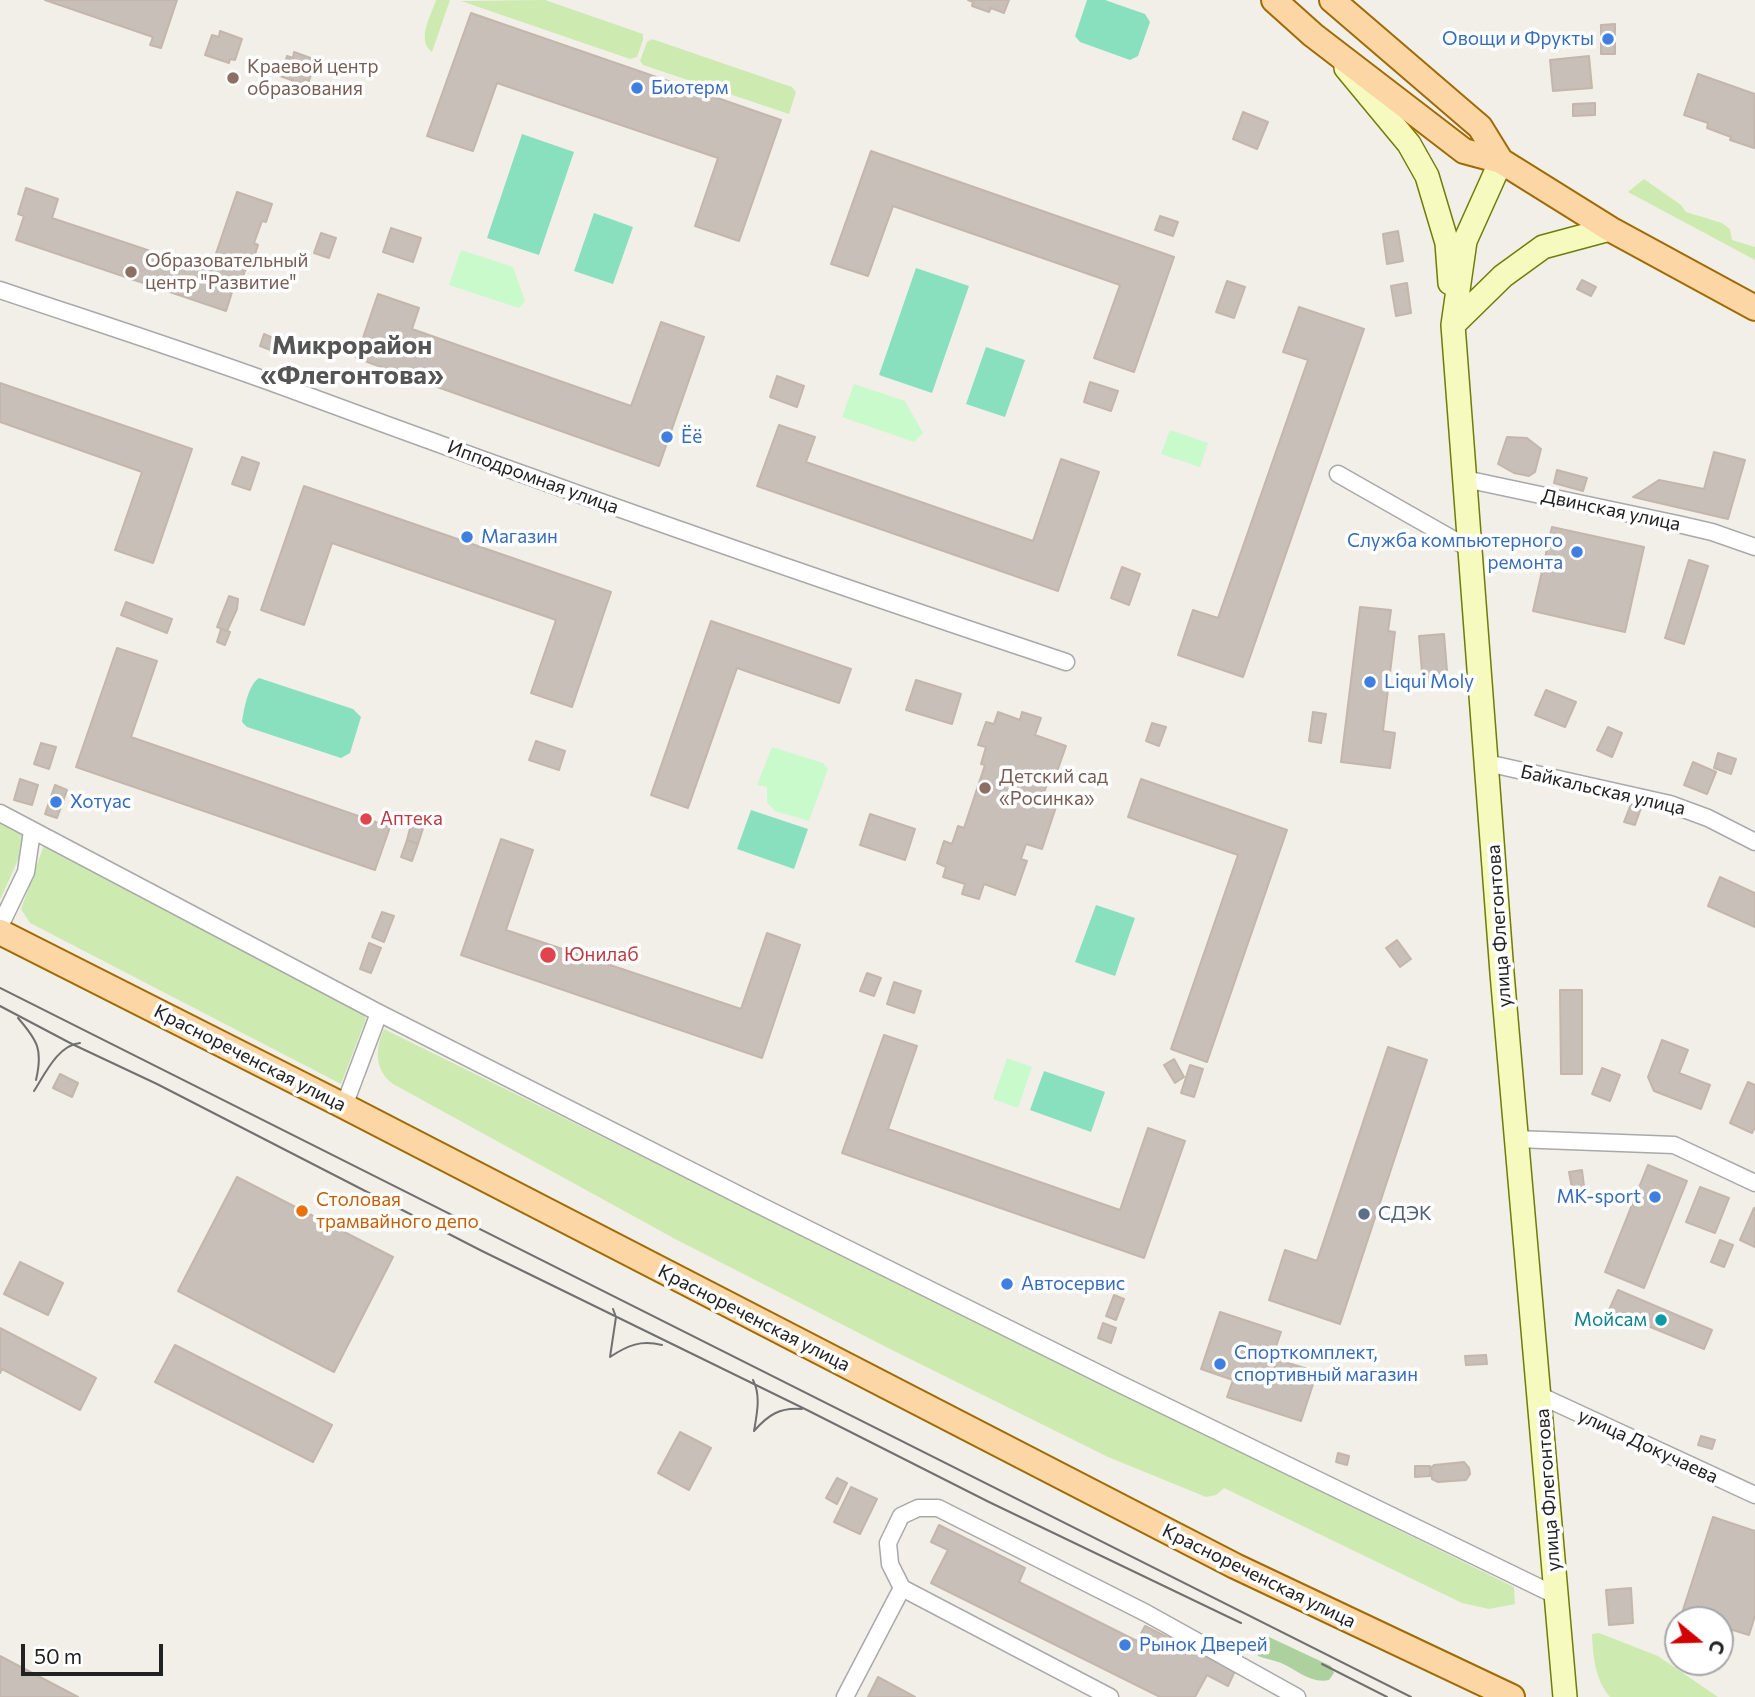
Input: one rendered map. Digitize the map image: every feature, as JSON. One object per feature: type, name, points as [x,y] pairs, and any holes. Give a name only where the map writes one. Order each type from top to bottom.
[{"type":"main road","points":[[1275,0],[1313,35],[1464,151],[1501,161],[1610,229],[1755,308]]},
{"type":"main road","points":[[1332,0],[1480,127],[1501,161]]},
{"type":"main road","name":"Краснореченская улица","points":[[0,932],[1235,1566],[1512,1697]]},
{"type":"street","points":[[1313,35],[1354,76],[1409,144],[1427,176],[1447,243],[1453,325]]},
{"type":"street","name":"улица Флегонтова","points":[[1501,161],[1465,241],[1453,325],[1516,1139],[1541,1396],[1565,1697]]},
{"type":"street","points":[[1453,325],[1503,276],[1543,247],[1610,229]]},
{"type":"street","name":"Ипподромная улица","points":[[0,290],[295,391],[901,608],[1066,662]]},
{"type":"street","points":[[1338,474],[1470,549]]},
{"type":"street","name":"Двинская улица","points":[[1465,479],[1712,532],[1755,547]]},
{"type":"street","name":"Байкальская улица","points":[[1487,763],[1681,807],[1755,842]]},
{"type":"street","points":[[0,813],[379,1013],[1122,1385],[1557,1597]]},
{"type":"street","points":[[0,926],[26,872],[32,831]]},
{"type":"street","points":[[344,1107],[379,1013]]},
{"type":"street","points":[[1516,1139],[1674,1145],[1755,1184]]},
{"type":"street","name":"улица Докучаева","points":[[1541,1396],[1755,1495]]},
{"type":"street","points":[[1110,1697],[902,1588],[890,1564],[888,1542],[901,1516],[918,1508],[939,1508],[1146,1613],[1297,1697]]},
{"type":"street","points":[[845,1697],[902,1588]]},
{"type":"green space","points":[[436,0],[450,0],[432,52],[427,47],[425,34]]},
{"type":"green space","points":[[545,0],[643,34],[637,57],[630,59],[461,1]]},
{"type":"green space","points":[[1087,0],[1105,0],[1145,14],[1150,22],[1138,56],[1130,60],[1080,42],[1075,36]]},
{"type":"green space","points":[[652,39],[792,87],[796,92],[789,114],[643,65],[640,61],[647,42]]},
{"type":"green space","points":[[522,134],[574,152],[539,255],[487,238]]},
{"type":"green space","points":[[1644,179],[1681,205],[1686,212],[1722,223],[1730,229],[1732,240],[1755,247],[1755,260],[1628,192]]},
{"type":"green space","points":[[594,213],[633,227],[613,284],[574,271]]},
{"type":"green space","points":[[461,250],[513,267],[525,301],[519,308],[449,285]]},
{"type":"green space","points":[[916,268],[969,286],[932,393],[879,375]]},
{"type":"green space","points":[[986,347],[1025,360],[1005,417],[966,404]]},
{"type":"green space","points":[[854,384],[905,401],[923,433],[914,442],[842,417]]},
{"type":"green space","points":[[1170,430],[1208,443],[1200,467],[1161,454]]},
{"type":"green space","points":[[259,678],[353,709],[361,717],[350,753],[341,758],[247,727],[242,722],[245,704],[252,686]]},
{"type":"green space","points":[[772,747],[823,763],[828,769],[809,821],[775,811],[767,802],[767,787],[757,785]]},
{"type":"green space","points":[[751,810],[808,829],[794,869],[737,849]]},
{"type":"green space","points":[[0,822],[21,832],[26,842],[0,900]]},
{"type":"green space","points":[[44,845],[57,848],[359,1006],[366,1019],[341,1084],[30,923],[21,909]]},
{"type":"green space","points":[[1096,905],[1135,918],[1115,976],[1075,962]]},
{"type":"green space","points":[[384,1029],[1514,1587],[1515,1604],[1489,1609],[1462,1603],[1224,1488],[1216,1495],[1206,1497],[1108,1457],[892,1350],[677,1240],[393,1084],[379,1066],[379,1044]]},
{"type":"green space","points":[[1007,1058],[1032,1067],[1018,1108],[993,1099]]},
{"type":"green space","points":[[1044,1071],[1105,1092],[1091,1132],[1030,1110]]},
{"type":"green space","points":[[1599,1633],[1658,1656],[1664,1660],[1664,1676],[1687,1676],[1718,1697],[1610,1697],[1598,1675],[1592,1634]]},
{"type":"green space","points":[[1269,1637],[1331,1666],[1334,1673],[1329,1680],[1316,1680],[1281,1663],[1258,1656],[1257,1641]]},
{"type":"building","points":[[45,0],[177,0],[161,48],[150,45],[153,37]]},
{"type":"building","points":[[968,0],[1009,0],[1004,13],[991,8],[989,12],[972,6],[973,2]]},
{"type":"building","points":[[471,13],[781,120],[739,241],[695,226],[718,158],[497,83],[473,151],[427,136]]},
{"type":"building","name":"Овощи и Фрукты","points":[[1615,24],[1615,54],[1601,54],[1601,25]]},
{"type":"building","points":[[220,31],[242,39],[235,60],[230,59],[229,63],[205,55],[212,35],[219,37]]},
{"type":"building","points":[[294,52],[316,60],[309,81],[304,79],[303,84],[280,76],[287,56],[293,58]]},
{"type":"building","points":[[1589,56],[1592,88],[1553,91],[1550,60]]},
{"type":"building","points":[[1698,74],[1755,94],[1754,148],[1707,128],[1708,123],[1684,115]]},
{"type":"building","points":[[1595,103],[1595,115],[1573,116],[1573,104]]},
{"type":"building","points":[[1243,112],[1268,122],[1257,149],[1233,139]]},
{"type":"building","points":[[871,151],[1174,257],[1134,372],[1094,358],[1120,285],[893,206],[868,276],[831,264]]},
{"type":"building","points":[[26,188],[58,199],[52,218],[210,271],[237,192],[272,204],[254,243],[258,245],[252,264],[248,262],[239,288],[234,286],[226,311],[16,240],[24,216],[18,214]]},
{"type":"building","points":[[1160,216],[1178,222],[1173,236],[1155,230]]},
{"type":"building","points":[[391,228],[421,238],[413,262],[383,252]]},
{"type":"building","points":[[1398,231],[1403,261],[1387,264],[1383,234]]},
{"type":"building","points":[[321,233],[336,238],[329,258],[314,253]]},
{"type":"building","points":[[1582,280],[1596,287],[1591,296],[1577,289]]},
{"type":"building","points":[[1227,281],[1245,287],[1234,318],[1216,312]]},
{"type":"building","points":[[1407,283],[1411,313],[1396,316],[1391,286]]},
{"type":"building","points":[[378,294],[419,308],[412,329],[631,406],[661,322],[704,337],[659,466],[356,358]]},
{"type":"building","points":[[1299,307],[1364,329],[1243,677],[1178,655],[1193,610],[1218,618],[1308,360],[1283,352]]},
{"type":"building","points":[[264,334],[280,341],[276,352],[260,346]]},
{"type":"building","points":[[777,376],[804,386],[797,407],[770,397]]},
{"type":"building","points":[[1090,382],[1118,391],[1111,411],[1084,402]]},
{"type":"building","points":[[0,383],[192,449],[153,563],[115,550],[142,472],[0,422]]},
{"type":"building","points":[[779,425],[815,437],[806,462],[1033,541],[1061,459],[1099,472],[1058,591],[757,486]]},
{"type":"building","points":[[1507,437],[1527,438],[1541,449],[1535,472],[1529,476],[1514,473],[1498,464]]},
{"type":"building","points":[[1714,452],[1745,460],[1728,519],[1633,497],[1659,480],[1704,489]]},
{"type":"building","points":[[242,457],[259,463],[250,490],[232,484]]},
{"type":"building","points":[[1557,470],[1587,478],[1583,491],[1554,483]]},
{"type":"building","points":[[304,486],[611,592],[572,707],[531,693],[556,620],[332,543],[304,625],[261,610]]},
{"type":"building","points":[[1552,527],[1644,547],[1625,632],[1533,611]]},
{"type":"building","points":[[1689,560],[1708,566],[1684,644],[1665,638]]},
{"type":"building","points":[[1122,567],[1140,574],[1129,605],[1111,598]]},
{"type":"building","points":[[229,596],[238,599],[237,609],[227,631],[217,627]]},
{"type":"building","points":[[126,602],[172,619],[167,633],[121,615]]},
{"type":"building","name":"Liqui Moly","points":[[1360,607],[1391,610],[1388,631],[1395,632],[1383,731],[1395,733],[1390,768],[1341,762]]},
{"type":"building","points":[[711,621],[851,669],[839,703],[737,668],[688,808],[651,795]]},
{"type":"building","points":[[221,629],[230,632],[225,645],[217,642]]},
{"type":"building","points":[[1444,634],[1448,683],[1423,685],[1419,636]]},
{"type":"building","points":[[117,648],[157,661],[131,737],[390,827],[375,870],[76,767]]},
{"type":"building","points":[[916,680],[961,694],[952,724],[906,710]]},
{"type":"building","points":[[1546,690],[1576,702],[1565,727],[1535,715]]},
{"type":"building","points":[[998,712],[1020,720],[1022,712],[1041,718],[1035,735],[1066,746],[1054,780],[1049,778],[1044,793],[1059,798],[1042,849],[1026,844],[1021,859],[1027,861],[1015,895],[984,884],[979,899],[962,894],[965,884],[943,877],[946,867],[937,863],[944,841],[952,844],[958,826],[964,828],[985,765],[981,764],[986,747],[978,745],[986,722],[994,724]]},
{"type":"building","points":[[1313,712],[1326,714],[1321,743],[1309,741]]},
{"type":"building","points":[[1152,723],[1166,727],[1159,746],[1146,741]]},
{"type":"building","points":[[1608,727],[1622,733],[1612,757],[1597,750]]},
{"type":"building","points":[[536,741],[565,751],[559,770],[529,760]]},
{"type":"building","points":[[41,743],[56,747],[49,769],[34,764]]},
{"type":"building","points":[[1718,753],[1736,759],[1731,774],[1714,768]]},
{"type":"building","points":[[1693,762],[1716,772],[1707,794],[1684,785]]},
{"type":"building","points":[[20,779],[38,785],[32,805],[14,800]]},
{"type":"building","points":[[1141,779],[1287,830],[1207,1062],[1171,1049],[1238,855],[1128,817]]},
{"type":"building","name":"Хотуас","points":[[55,785],[67,790],[57,818],[45,814]]},
{"type":"building","points":[[1631,804],[1641,808],[1635,825],[1624,822]]},
{"type":"building","points":[[870,814],[915,829],[905,860],[860,845]]},
{"type":"building","points":[[412,821],[424,825],[418,844],[407,840]]},
{"type":"building","points":[[501,839],[533,850],[506,930],[741,1009],[767,933],[800,945],[762,1058],[461,955]]},
{"type":"building","points":[[407,840],[418,844],[412,861],[401,857]]},
{"type":"building","points":[[1720,877],[1755,893],[1755,927],[1708,906]]},
{"type":"building","points":[[382,912],[394,916],[384,942],[372,937]]},
{"type":"building","points":[[1397,940],[1411,959],[1400,967],[1386,948]]},
{"type":"building","points":[[369,943],[381,948],[371,973],[360,969]]},
{"type":"building","points":[[867,973],[881,978],[874,996],[860,991]]},
{"type":"building","points":[[894,982],[921,991],[914,1013],[887,1004]]},
{"type":"building","points":[[1560,990],[1582,990],[1582,1074],[1561,1074]]},
{"type":"building","points":[[884,1035],[917,1046],[888,1129],[1120,1210],[1148,1128],[1185,1141],[1144,1258],[842,1153]]},
{"type":"building","points":[[1662,1040],[1688,1050],[1679,1073],[1710,1085],[1701,1109],[1654,1091],[1648,1077]]},
{"type":"building","points":[[1388,1047],[1427,1060],[1340,1324],[1269,1300],[1285,1250],[1317,1261]]},
{"type":"building","points":[[1174,1059],[1184,1077],[1175,1083],[1164,1065]]},
{"type":"building","points":[[1190,1065],[1203,1069],[1194,1097],[1181,1093]]},
{"type":"building","points":[[1602,1068],[1620,1075],[1610,1101],[1592,1094]]},
{"type":"building","points":[[60,1074],[78,1083],[72,1097],[53,1088]]},
{"type":"building","points":[[1748,1082],[1755,1085],[1755,1127],[1752,1133],[1730,1123]]},
{"type":"building","points":[[1648,1165],[1687,1181],[1644,1288],[1605,1272]]},
{"type":"building","points":[[1582,1170],[1584,1186],[1572,1188],[1569,1172]]},
{"type":"building","points":[[237,1177],[393,1257],[334,1372],[178,1291]]},
{"type":"building","points":[[1700,1187],[1729,1198],[1715,1233],[1686,1222]]},
{"type":"building","points":[[1755,1209],[1755,1247],[1740,1240]]},
{"type":"building","points":[[1720,1240],[1733,1245],[1724,1267],[1711,1262]]},
{"type":"building","points":[[20,1262],[63,1283],[48,1315],[4,1294]]},
{"type":"building","name":"Мойсам","points":[[1618,1290],[1712,1330],[1704,1349],[1609,1310]]},
{"type":"building","points":[[1114,1295],[1124,1299],[1116,1320],[1106,1316]]},
{"type":"building","points":[[1220,1312],[1281,1332],[1272,1358],[1317,1372],[1301,1421],[1227,1397],[1233,1380],[1201,1369]]},
{"type":"building","points":[[1103,1323],[1116,1328],[1111,1343],[1098,1338]]},
{"type":"building","points":[[0,1328],[96,1378],[80,1410],[2,1369],[0,1373]]},
{"type":"building","points":[[175,1345],[332,1425],[313,1462],[155,1382]]},
{"type":"building","points":[[1486,1355],[1487,1364],[1466,1365],[1465,1356]]},
{"type":"building","points":[[680,1432],[711,1448],[689,1490],[658,1473]]},
{"type":"building","points":[[1701,1436],[1715,1440],[1712,1449],[1698,1445]]},
{"type":"building","points":[[1338,1453],[1349,1456],[1347,1465],[1336,1462]]},
{"type":"building","points":[[1464,1462],[1470,1474],[1466,1480],[1438,1482],[1432,1479],[1431,1468],[1434,1465]]},
{"type":"building","points":[[1415,1466],[1430,1466],[1430,1476],[1415,1477]]},
{"type":"building","points":[[837,1478],[847,1483],[837,1504],[826,1498]]},
{"type":"building","points":[[851,1487],[877,1499],[860,1534],[834,1522]]},
{"type":"building","points":[[1713,1517],[1755,1531],[1755,1616],[1749,1635],[1734,1630],[1734,1606],[1684,1606]]},
{"type":"building","points":[[939,1525],[1025,1568],[1019,1582],[1137,1641],[1145,1626],[1235,1671],[1228,1686],[1207,1675],[1195,1697],[1160,1697],[931,1583],[948,1550],[931,1542]]},
{"type":"building","points":[[1631,1588],[1633,1623],[1609,1625],[1606,1590]]},
{"type":"building","points":[[0,1656],[78,1697],[0,1697]]},
{"type":"building","points":[[878,1677],[915,1697],[868,1697]]},
{"type":"tram line","points":[[0,988],[1411,1697]]},
{"type":"tram line","points":[[0,1006],[482,1251],[989,1502],[1241,1623]]},
{"type":"tram line","points":[[18,1018],[37,1046],[39,1061],[36,1080]]},
{"type":"tram line","points":[[34,1091],[59,1055],[65,1049],[80,1043]]},
{"type":"tram line","points":[[610,1357],[616,1317],[613,1309]]},
{"type":"tram line","points":[[610,1357],[635,1345],[662,1345]]},
{"type":"tram line","points":[[753,1380],[758,1398],[754,1431]]},
{"type":"tram line","points":[[754,1431],[775,1413],[787,1409],[802,1409]]},
{"type":"tram line","points":[[1322,1664],[1387,1697]]},
{"type":"place","name":"Овощи и Фрукты","points":[[1608,39]]},
{"type":"place","name":"Краевой центр образования","points":[[233,78]]},
{"type":"place","name":"Биотерм","points":[[637,88]]},
{"type":"place","name":"Образовательный центр \"Развитие\"","points":[[131,272]]},
{"type":"place","name":"Ёё","points":[[667,437]]},
{"type":"place","name":"Магазин","points":[[467,537]]},
{"type":"place","name":"Служба компьютерного ремонта","points":[[1577,552]]},
{"type":"place","name":"Liqui Moly","points":[[1370,682]]},
{"type":"place","name":"Детский сад «Росинка»","points":[[985,788]]},
{"type":"place","name":"Хотуас","points":[[56,802]]},
{"type":"place","name":"Аптека","points":[[366,819]]},
{"type":"place","name":"Юнилаб","points":[[548,955]]},
{"type":"place","name":"MK-sport","points":[[1655,1197]]},
{"type":"place","name":"Столовая трамвайного депо","points":[[302,1211]]},
{"type":"place","name":"СДЭК","points":[[1364,1214]]},
{"type":"place","name":"Автосервис","points":[[1007,1284]]},
{"type":"place","name":"Мойсам","points":[[1661,1320]]},
{"type":"place","name":"Спорткомплект, спортивный магазин","points":[[1220,1364]]},
{"type":"place","name":"Рынок Дверей","points":[[1125,1645]]},
{"type":"district","name":"Микрорайон «Флегонтова»","points":[[352,360]]}]
